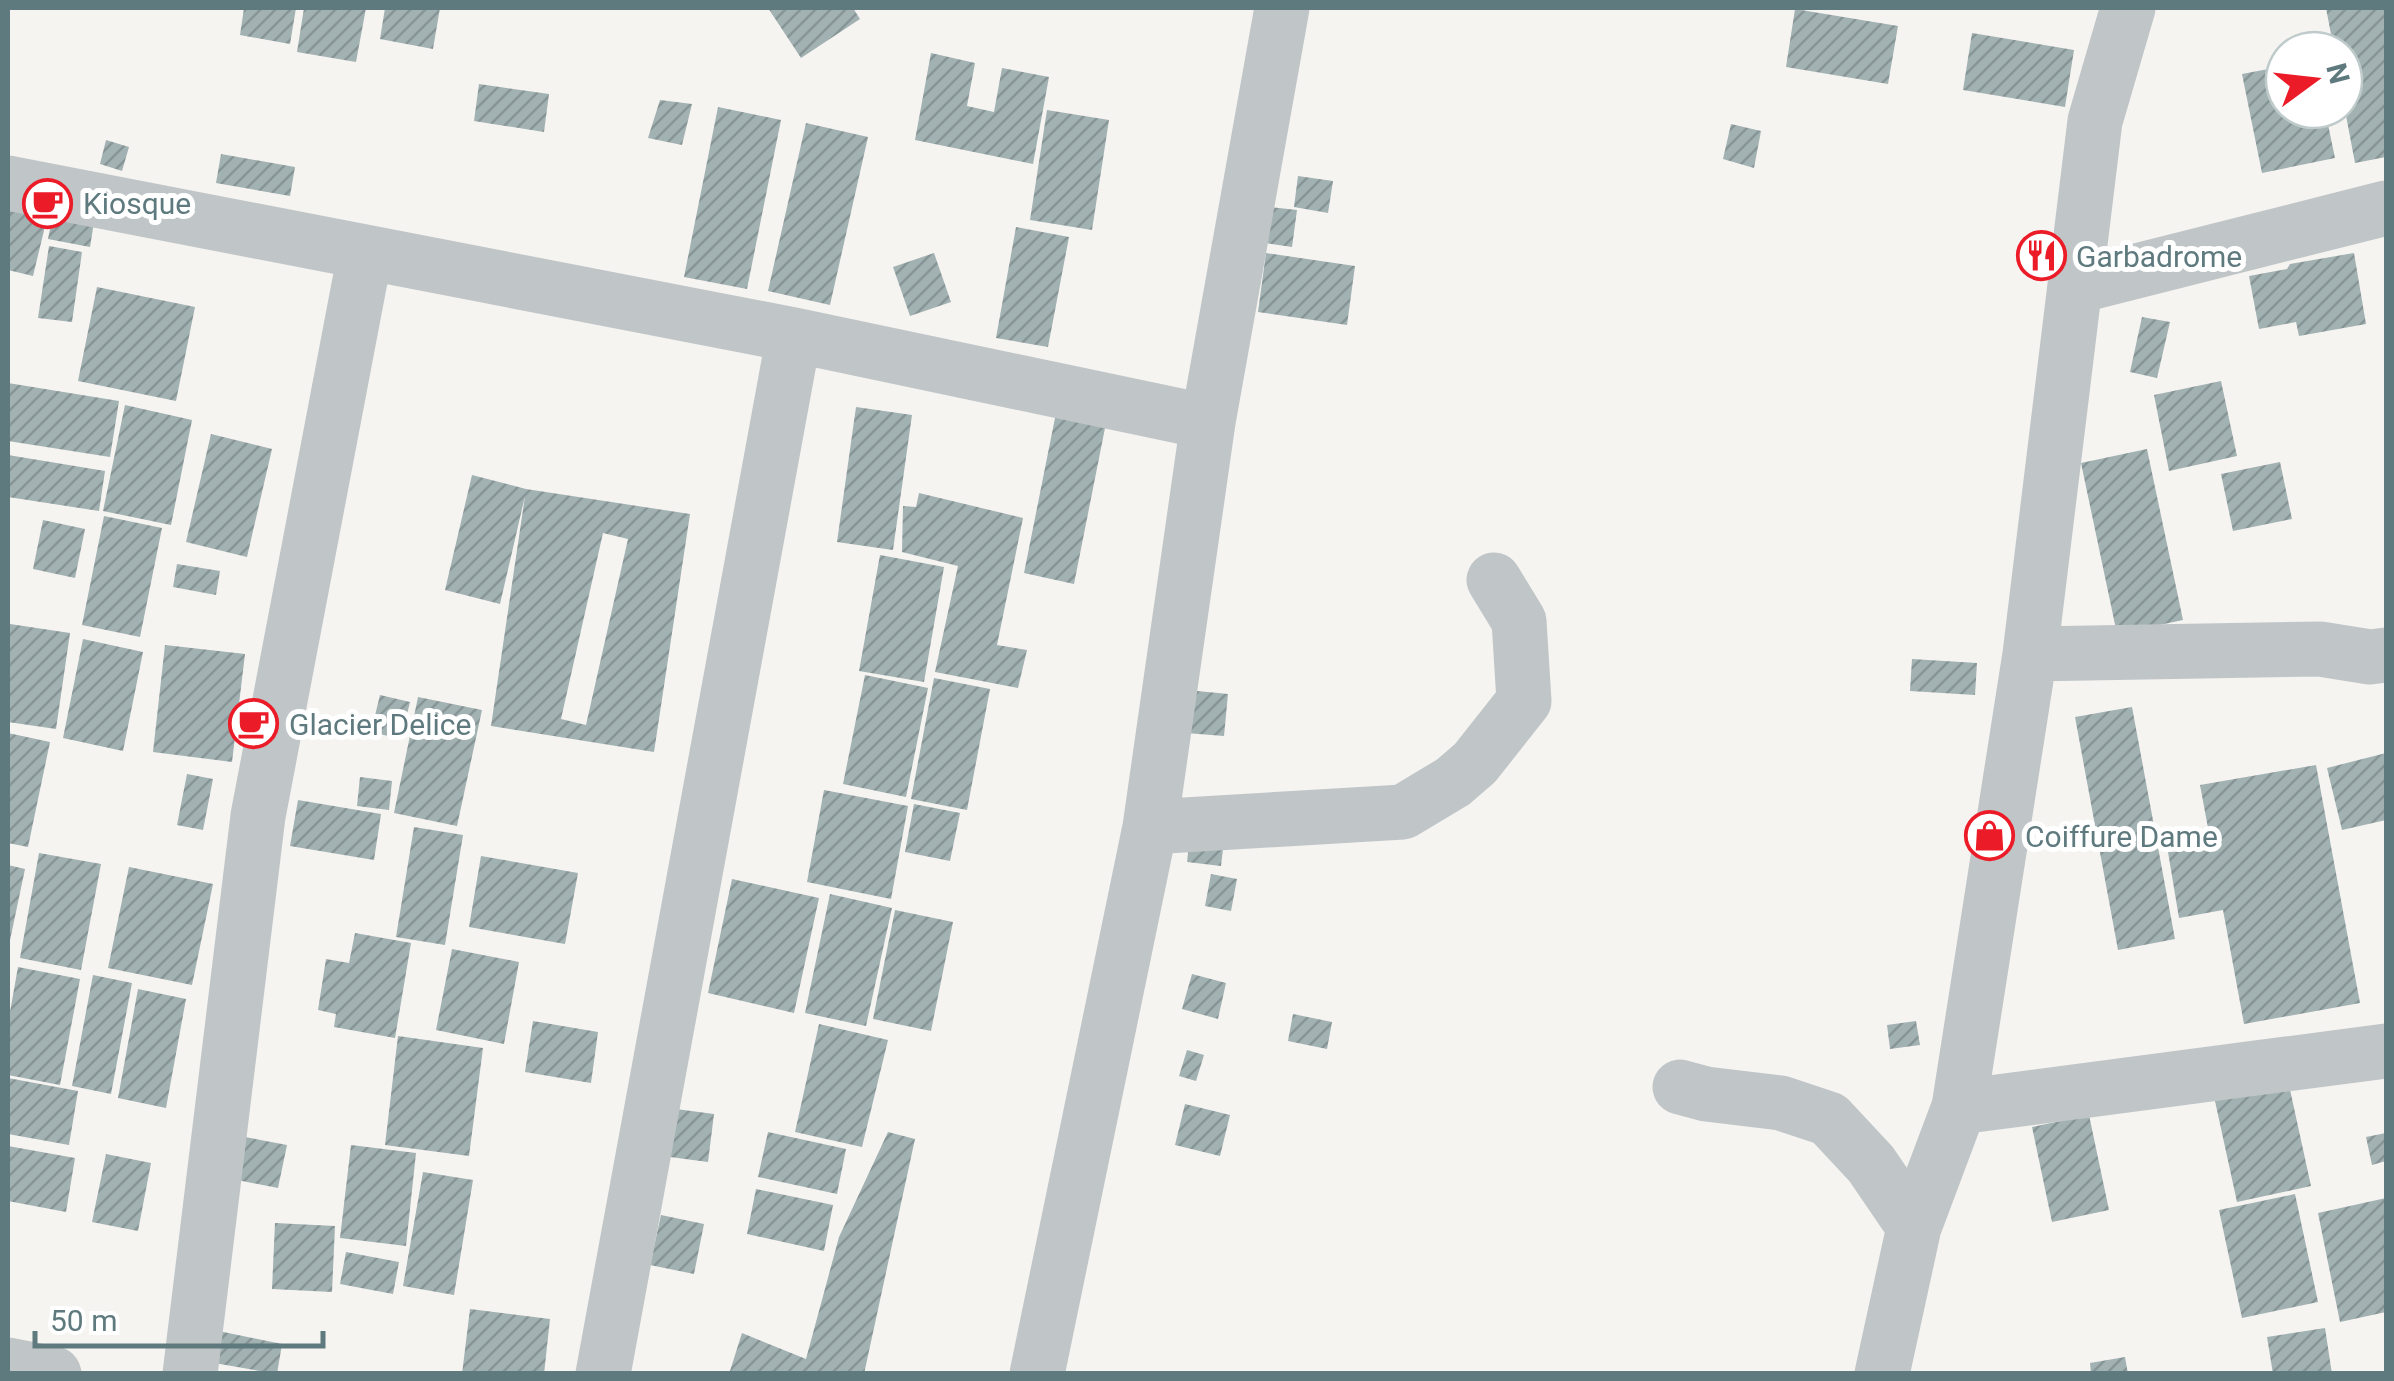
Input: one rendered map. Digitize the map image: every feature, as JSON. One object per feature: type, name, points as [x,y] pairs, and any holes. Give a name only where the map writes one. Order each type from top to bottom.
[{"type":"street","points":[[1882,1374],[1914,1228],[1959,1107],[2030,654],[2096,122],[2128,8]]},
{"type":"street","points":[[1037,1374],[1150,827],[1208,422],[1276,9]]},
{"type":"street","points":[[8,183],[794,336],[1208,422]]},
{"type":"street","points":[[2076,286],[2386,208]]},
{"type":"street","points":[[190,1374],[258,816],[365,254]]},
{"type":"street","points":[[603,1374],[794,336]]},
{"type":"street","points":[[1150,827],[1403,812],[1453,782],[1475,763],[1524,700],[1518,620],[1494,580]]},
{"type":"street","points":[[2030,654],[2320,649],[2370,657],[2386,655]]},
{"type":"street","points":[[1959,1107],[2386,1052]]},
{"type":"street","points":[[1680,1088],[1781,1103],[1829,1119],[1871,1164],[1914,1228]]},
{"type":"street","points":[[8,1365],[54,1374]]},
{"type":"building","points":[[244,8],[296,8],[290,44],[240,35]]},
{"type":"building","points":[[304,8],[366,8],[356,62],[297,52]]},
{"type":"building","points":[[385,8],[440,8],[433,49],[380,39]]},
{"type":"building","points":[[768,8],[853,8],[860,19],[801,58]]},
{"type":"building","points":[[2326,8],[2386,8],[2386,157],[2355,163],[2349,130],[2364,130],[2364,30],[2330,30]]},
{"type":"building","points":[[1795,9],[1898,26],[1888,84],[1786,67]]},
{"type":"building","points":[[1972,33],[2074,50],[2065,107],[1963,90]]},
{"type":"building","points":[[931,53],[975,63],[967,106],[994,112],[1002,68],[1049,77],[1033,164],[915,140]]},
{"type":"building","points":[[2264,70],[2264,130],[2329,130],[2335,158],[2262,173],[2242,74]]},
{"type":"building","points":[[479,84],[549,94],[544,132],[474,121]]},
{"type":"building","points":[[660,100],[692,104],[682,145],[648,138]]},
{"type":"building","points":[[718,107],[781,120],[747,289],[684,277]]},
{"type":"building","points":[[1047,110],[1109,120],[1092,230],[1030,220]]},
{"type":"building","points":[[806,123],[868,137],[830,305],[768,291]]},
{"type":"building","points":[[1731,124],[1761,131],[1754,168],[1723,159]]},
{"type":"building","points":[[106,140],[129,147],[122,171],[100,164]]},
{"type":"building","points":[[221,154],[295,167],[290,196],[216,183]]},
{"type":"building","points":[[1298,176],[1333,181],[1328,213],[1294,207]]},
{"type":"building","points":[[8,204],[48,214],[33,276],[8,270]]},
{"type":"building","points":[[1270,207],[1297,210],[1292,247],[1265,243]]},
{"type":"building","points":[[53,214],[94,222],[90,247],[48,239]]},
{"type":"building","points":[[1016,227],[1069,237],[1048,347],[996,338]]},
{"type":"building","points":[[49,246],[82,252],[72,322],[38,318]]},
{"type":"building","points":[[934,253],[951,302],[910,316],[893,267]]},
{"type":"building","points":[[1266,253],[1355,266],[1347,325],[1258,312]]},
{"type":"building","points":[[2354,253],[2366,324],[2299,336],[2296,322],[2259,329],[2249,276]]},
{"type":"building","points":[[97,287],[195,307],[176,401],[78,381]]},
{"type":"building","points":[[2142,317],[2170,322],[2157,378],[2130,372]]},
{"type":"building","points":[[2221,381],[2237,456],[2169,471],[2154,395]]},
{"type":"building","points":[[8,383],[119,401],[110,457],[8,441]]},
{"type":"building","points":[[125,405],[192,420],[171,525],[103,511]]},
{"type":"building","points":[[856,407],[912,415],[893,550],[837,542]]},
{"type":"building","points":[[1057,408],[1107,418],[1074,584],[1024,573]]},
{"type":"building","points":[[211,434],[272,449],[247,557],[186,542]]},
{"type":"building","points":[[2147,449],[2183,620],[2117,634],[2081,463]]},
{"type":"building","points":[[8,455],[105,471],[99,511],[8,497]]},
{"type":"building","points":[[2280,462],[2292,519],[2233,531],[2221,474]]},
{"type":"building","points":[[472,475],[526,489],[690,514],[654,752],[491,726],[525,496],[500,604],[445,590]],"holes":[[[603,533],[628,539],[586,725],[561,719]]]},
{"type":"building","points":[[919,493],[1023,518],[997,645],[1027,650],[1018,688],[935,672],[958,566],[902,552],[903,506],[916,507]]},
{"type":"building","points":[[104,516],[162,528],[140,637],[82,625]]},
{"type":"building","points":[[43,520],[85,529],[75,578],[33,569]]},
{"type":"building","points":[[880,555],[944,567],[924,682],[859,671]]},
{"type":"building","points":[[177,564],[220,571],[216,595],[173,587]]},
{"type":"building","points":[[10,624],[70,633],[56,729],[8,722]]},
{"type":"building","points":[[83,639],[143,652],[123,751],[63,738]]},
{"type":"building","points":[[165,645],[245,654],[232,762],[153,752]]},
{"type":"building","points":[[1912,659],[1977,663],[1975,695],[1910,691]]},
{"type":"building","points":[[865,675],[928,688],[906,797],[843,784]]},
{"type":"building","points":[[934,678],[990,689],[967,810],[911,799]]},
{"type":"building","points":[[1177,689],[1228,694],[1224,736],[1173,732]]},
{"type":"building","points":[[380,695],[410,702],[401,739],[371,732]]},
{"type":"building","points":[[418,697],[482,710],[457,826],[394,813]]},
{"type":"building","points":[[2132,707],[2175,939],[2118,950],[2075,717]]},
{"type":"building","points":[[8,733],[50,742],[28,847],[8,843]]},
{"type":"building","points":[[2386,753],[2386,820],[2342,830],[2327,768]]},
{"type":"building","points":[[2316,765],[2360,1003],[2244,1024],[2223,910],[2179,918],[2168,852],[2211,844],[2200,785]]},
{"type":"building","points":[[187,774],[213,779],[203,830],[177,825]]},
{"type":"building","points":[[360,777],[392,781],[389,810],[357,806]]},
{"type":"building","points":[[824,790],[908,806],[891,899],[807,882]]},
{"type":"building","points":[[298,800],[381,814],[374,860],[290,846]]},
{"type":"building","points":[[914,804],[960,813],[950,861],[905,852]]},
{"type":"building","points":[[414,827],[463,835],[445,945],[396,937]]},
{"type":"building","points":[[1189,845],[1223,849],[1221,866],[1187,862]]},
{"type":"building","points":[[39,853],[101,864],[81,970],[20,958]]},
{"type":"building","points":[[481,856],[578,873],[565,944],[469,927]]},
{"type":"building","points":[[8,865],[25,869],[9,945],[8,945]]},
{"type":"building","points":[[129,867],[213,884],[192,985],[108,968]]},
{"type":"building","points":[[1211,874],[1237,879],[1231,911],[1205,906]]},
{"type":"building","points":[[732,879],[819,898],[794,1013],[708,993]]},
{"type":"building","points":[[830,894],[892,908],[866,1026],[805,1013]]},
{"type":"building","points":[[895,910],[953,922],[931,1031],[873,1019]]},
{"type":"building","points":[[355,933],[411,943],[395,1038],[334,1027],[336,1014],[318,1010],[326,959],[349,963]]},
{"type":"building","points":[[452,949],[519,962],[504,1044],[436,1030]]},
{"type":"building","points":[[18,967],[80,979],[60,1085],[8,1075],[8,1023]]},
{"type":"building","points":[[1192,974],[1226,983],[1218,1019],[1182,1009]]},
{"type":"building","points":[[93,975],[132,983],[111,1094],[72,1086]]},
{"type":"building","points":[[138,989],[186,999],[166,1108],[118,1098]]},
{"type":"building","points":[[1293,1014],[1332,1022],[1327,1049],[1288,1041]]},
{"type":"building","points":[[533,1021],[598,1032],[591,1083],[525,1072]]},
{"type":"building","points":[[1916,1021],[1920,1045],[1890,1049],[1887,1025]]},
{"type":"building","points":[[819,1024],[888,1040],[862,1147],[795,1132]]},
{"type":"building","points":[[398,1036],[483,1048],[469,1156],[385,1145]]},
{"type":"building","points":[[1187,1050],[1204,1055],[1196,1081],[1179,1076]]},
{"type":"building","points":[[8,1078],[78,1091],[69,1145],[8,1134]]},
{"type":"building","points":[[2289,1085],[2311,1186],[2237,1202],[2215,1101]]},
{"type":"building","points":[[1185,1104],[1230,1115],[1220,1156],[1175,1145]]},
{"type":"building","points":[[676,1109],[714,1114],[708,1162],[670,1157]]},
{"type":"building","points":[[2089,1115],[2109,1210],[2052,1222],[2032,1127]]},
{"type":"building","points":[[768,1132],[846,1149],[837,1194],[758,1177]]},
{"type":"building","points":[[888,1132],[915,1139],[864,1374],[729,1374],[742,1333],[806,1359],[839,1237]]},
{"type":"building","points":[[2386,1133],[2386,1161],[2372,1165],[2366,1137]]},
{"type":"building","points":[[245,1137],[287,1145],[278,1188],[237,1180]]},
{"type":"building","points":[[351,1145],[416,1153],[406,1246],[340,1238]]},
{"type":"building","points":[[8,1146],[75,1158],[66,1212],[8,1201]]},
{"type":"building","points":[[106,1154],[151,1163],[138,1231],[92,1222]]},
{"type":"building","points":[[423,1172],[473,1180],[454,1295],[403,1286]]},
{"type":"building","points":[[756,1189],[833,1205],[824,1251],[747,1234]]},
{"type":"building","points":[[2295,1194],[2318,1302],[2242,1318],[2219,1210]]},
{"type":"building","points":[[2386,1198],[2386,1312],[2340,1322],[2318,1213]]},
{"type":"building","points":[[661,1215],[704,1224],[694,1274],[650,1265]]},
{"type":"building","points":[[275,1223],[335,1226],[332,1292],[272,1289]]},
{"type":"building","points":[[346,1252],[399,1262],[393,1294],[340,1284]]},
{"type":"building","points":[[470,1309],[550,1319],[544,1374],[462,1374]]},
{"type":"building","points":[[2325,1328],[2332,1374],[2273,1374],[2267,1337]]},
{"type":"building","points":[[209,1329],[282,1344],[277,1374],[203,1361]]},
{"type":"building","points":[[2125,1357],[2128,1374],[2091,1374],[2090,1363]]},
{"type":"place","name":"Kiosque","points":[[48,203]]},
{"type":"place","name":"Garbadrome","points":[[2041,256]]},
{"type":"place","name":"Glacier Delice","points":[[254,724]]},
{"type":"place","name":"Coiffure Dame","points":[[1990,836]]}]
